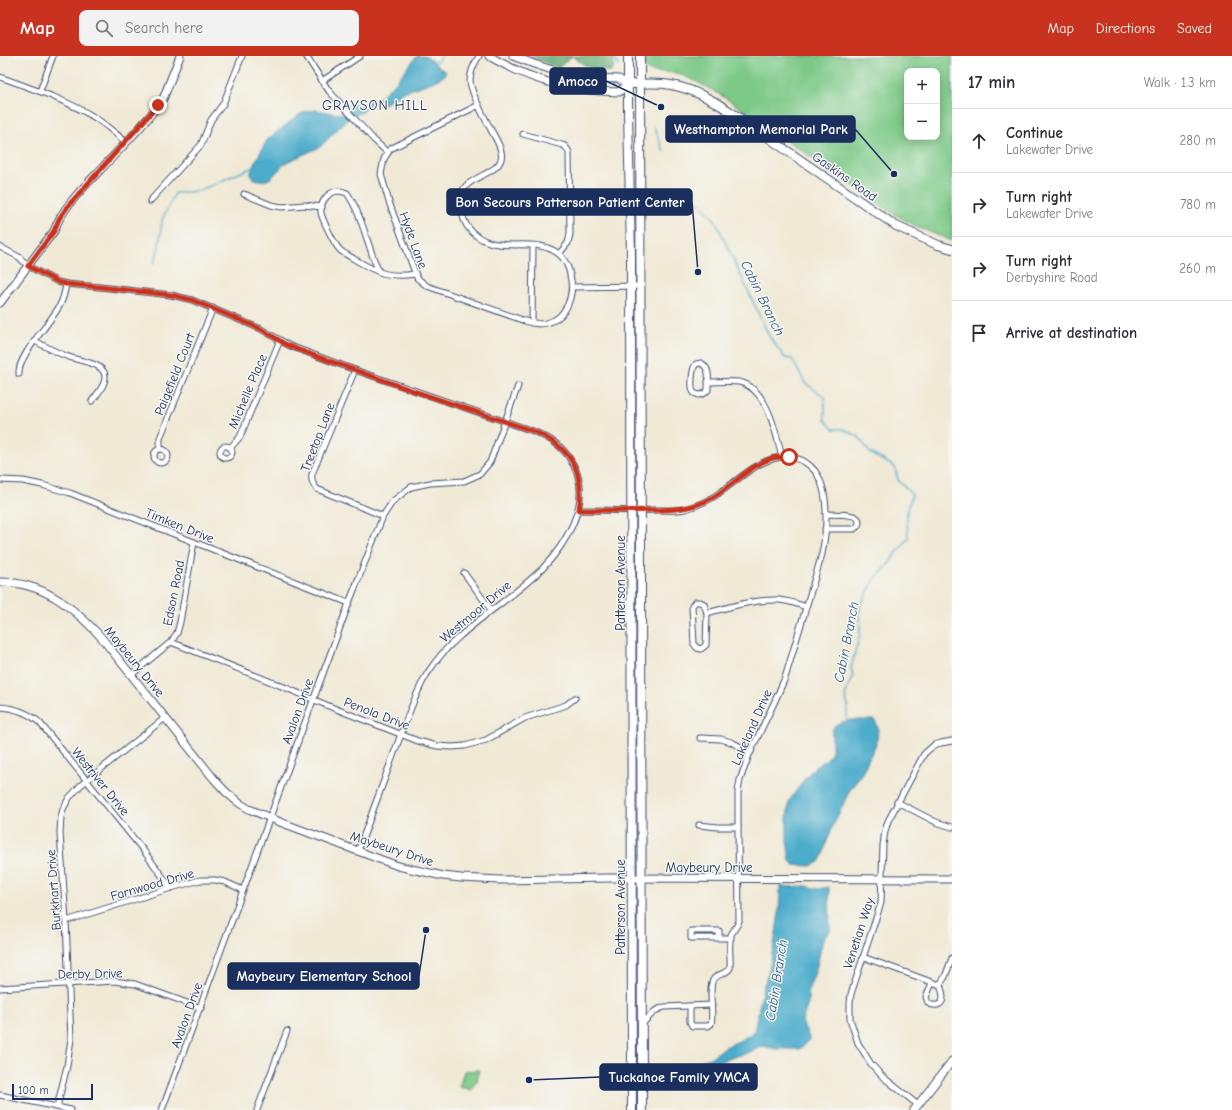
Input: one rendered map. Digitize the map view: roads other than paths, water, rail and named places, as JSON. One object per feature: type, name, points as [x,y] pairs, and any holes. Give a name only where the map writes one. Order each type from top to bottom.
[{"type":"main road","name":"Patterson Avenue","points":[[628,56],[627,84],[631,286],[632,511],[632,1110]]},
{"type":"main road","name":"Patterson Avenue","points":[[640,56],[642,1110]]},
{"type":"main road","name":"Gaskins Road","points":[[627,84],[671,85],[685,89],[708,99],[742,120],[896,226],[938,245],[952,249]]},
{"type":"street","points":[[40,91],[53,56]]},
{"type":"street","points":[[0,303],[54,231],[59,219],[68,206],[163,99],[180,56]]},
{"type":"street","points":[[150,201],[201,145],[211,120],[223,104],[242,56]]},
{"type":"street","points":[[306,56],[329,91],[339,103],[388,153],[390,149],[403,142],[479,105]]},
{"type":"street","points":[[349,56],[352,61]]},
{"type":"street","points":[[322,81],[360,56]]},
{"type":"street","points":[[478,56],[473,66],[470,82],[474,96],[501,148],[501,160],[497,166],[470,182],[463,189],[460,195],[461,211],[467,226],[479,238],[492,243],[501,245],[533,246],[545,248],[559,254],[568,266],[572,280],[572,287],[641,286]]},
{"type":"street","points":[[489,56],[523,73],[565,87],[619,92],[627,84],[619,79],[594,78],[565,74],[514,56]]},
{"type":"street","points":[[0,77],[40,91],[76,108],[96,119],[126,142]]},
{"type":"street","points":[[523,134],[565,146],[569,152],[570,234],[568,243],[559,254]]},
{"type":"street","name":"Hyde Lane","points":[[388,153],[384,159],[381,174],[389,202],[415,274],[417,278],[427,286],[532,323],[545,324],[562,315],[569,303],[572,287]]},
{"type":"street","points":[[379,272],[352,200],[347,193],[338,191],[328,196],[322,202],[322,214],[339,250],[369,268],[379,272],[389,275],[402,276],[415,274]]},
{"type":"street","points":[[244,194],[271,205],[282,207],[304,205],[322,207]]},
{"type":"street","points":[[0,246],[19,257],[28,266],[58,282],[171,295],[192,300],[261,329],[294,348],[548,437],[562,448],[573,461],[579,479],[581,497],[579,510],[641,511],[685,509],[707,501],[720,493],[748,471],[773,458],[782,457],[773,425],[766,406],[759,394],[749,386],[740,382],[708,382]]},
{"type":"street","points":[[532,323],[533,246]]},
{"type":"street","points":[[19,374],[19,369],[25,355],[60,306],[66,284]]},
{"type":"street","name":"Paigefield Court","points":[[160,449],[160,438],[213,308]]},
{"type":"street","name":"Michelle Place","points":[[230,448],[240,437],[280,340]]},
{"type":"street","points":[[35,341],[68,357],[93,363],[101,368],[105,374],[104,384],[92,401]]},
{"type":"street","points":[[701,363],[707,369],[708,382],[708,390],[705,393],[700,395],[694,392],[692,388],[692,371],[696,364],[701,363]]},
{"type":"street","name":"Treetop Lane","points":[[355,370],[312,474],[312,478],[317,489],[383,516]]},
{"type":"street","name":"Avalon Drive","points":[[162,1110],[349,602],[383,516],[392,501],[411,487],[430,483],[464,481],[480,474],[490,462],[518,386]]},
{"type":"street","name":"Lakeland Drive","points":[[690,1006],[690,1022],[692,1026],[708,1026],[711,1024],[712,983],[717,975],[727,972],[730,968],[731,938],[739,921],[738,792],[740,780],[745,765],[784,678],[822,554],[826,507],[820,478],[812,468],[798,459],[782,457]]},
{"type":"street","name":"Timken Drive","points":[[0,480],[22,481],[60,489],[349,602]]},
{"type":"street","name":"Westmoor Drive","points":[[358,851],[419,689],[428,673],[438,659],[458,637],[544,567],[561,545],[579,510]]},
{"type":"street","points":[[825,529],[854,529],[858,527],[859,522],[858,518],[854,515],[826,514]]},
{"type":"street","name":"Edson Road","points":[[131,675],[171,642],[177,633],[194,542]]},
{"type":"street","points":[[464,573],[491,610]]},
{"type":"street","name":"Maybeury Drive","points":[[0,582],[16,583],[51,595],[65,603],[85,620],[101,637],[226,792],[239,803],[270,818],[412,870],[443,876],[500,880],[952,879]]},
{"type":"street","points":[[707,613],[764,600],[780,600],[806,607]]},
{"type":"street","points":[[695,602],[702,603],[705,606],[707,613],[706,645],[699,649],[694,644],[692,606],[695,602]]},
{"type":"street","name":"Penola Drive","points":[[171,642],[418,741],[437,746],[452,747],[471,745],[486,740],[525,718],[566,704],[575,698]]},
{"type":"street","name":"Westriver Drive","points":[[0,707],[17,710],[28,714],[35,719],[51,736],[147,855],[171,888]]},
{"type":"street","name":"Burkhart Drive","points":[[57,1107],[67,1066],[71,1039],[66,921],[60,833],[63,809],[69,798],[86,781],[165,718]]},
{"type":"street","points":[[700,738],[721,739],[731,742],[751,752]]},
{"type":"street","name":"Venetian Way","points":[[916,1108],[877,1071],[865,1056],[855,1035],[850,1018],[850,1003],[852,988],[880,907],[882,893],[884,835],[888,821],[926,751],[934,745],[952,741]]},
{"type":"street","points":[[897,802],[936,822],[952,826]]},
{"type":"street","points":[[699,825],[738,827]]},
{"type":"street","name":"Farnwood Drive","points":[[66,921],[200,880],[215,880],[231,884],[244,890]]},
{"type":"street","points":[[719,938],[719,931],[691,931],[691,938],[719,938],[731,938]]},
{"type":"street","points":[[863,957],[932,983],[940,984]]},
{"type":"street","points":[[932,983],[926,995],[926,1000],[928,1004],[937,1006],[943,998],[940,984],[945,977],[952,958]]},
{"type":"street","name":"Derby Drive","points":[[0,988],[104,981],[127,983],[164,994],[200,1008]]},
{"type":"street","points":[[642,1024],[657,1010],[664,1007],[712,1006]]},
{"type":"street","points":[[257,1110],[287,1031]]},
{"type":"street","points":[[916,1108],[952,1061]]},
{"type":"street","points":[[0,1095],[71,1110]]},
{"type":"water","points":[[417,56],[429,58],[446,72],[444,76],[404,92],[386,103],[367,107],[363,112],[351,116],[320,147],[287,162],[270,179],[260,180],[254,179],[251,176],[254,164],[267,140],[300,114],[316,110],[337,114],[342,113],[351,105],[379,98],[395,83]]},
{"type":"water","points":[[852,720],[875,720],[878,728],[877,742],[862,773],[850,790],[832,828],[823,855],[819,862],[811,866],[794,865],[790,861],[787,841],[789,801],[806,777],[815,767],[827,759],[832,752],[832,731],[835,725]]},
{"type":"water","points":[[807,886],[818,889],[829,887],[830,931],[823,939],[816,970],[809,988],[808,1004],[802,1021],[810,1040],[800,1049],[776,1049],[762,1046],[753,1051],[715,1063],[703,1063],[725,1047],[754,1032],[775,939],[779,912],[780,887]]},
{"type":"waterway","points":[[434,64],[442,56]]},
{"type":"waterway","name":"Cabin Branch","points":[[613,56],[619,66]]},
{"type":"waterway","name":"Cabin Branch","points":[[654,127],[664,152]]},
{"type":"waterway","points":[[154,264],[159,246],[162,220],[175,193],[198,191],[253,167]]},
{"type":"waterway","name":"Cabin Branch","points":[[685,187],[715,220],[769,336],[785,358],[792,359],[805,383],[825,397],[825,420],[833,429],[843,429],[859,437],[870,453],[895,467],[898,480],[912,495],[907,512],[908,538],[884,570],[876,577],[860,606],[860,634],[851,668],[853,675],[845,695],[848,706],[846,723]]},
{"type":"waterway","name":"Cabin Branch","points":[[651,1086],[685,1072],[687,1065],[710,1058]]},
{"type":"place","name":"Amoco","points":[[661,107]]},
{"type":"place","name":"Westhampton Memorial Park","points":[[894,174]]},
{"type":"place","name":"Bon Secours Patterson Patient Center","points":[[698,272]]},
{"type":"place","name":"Maybeury Elementary School","points":[[426,930]]},
{"type":"place","name":"Tuckahoe Family YMCA","points":[[529,1080]]},
{"type":"district","name":"GRAYSON HILL","points":[[375,105]]}]
